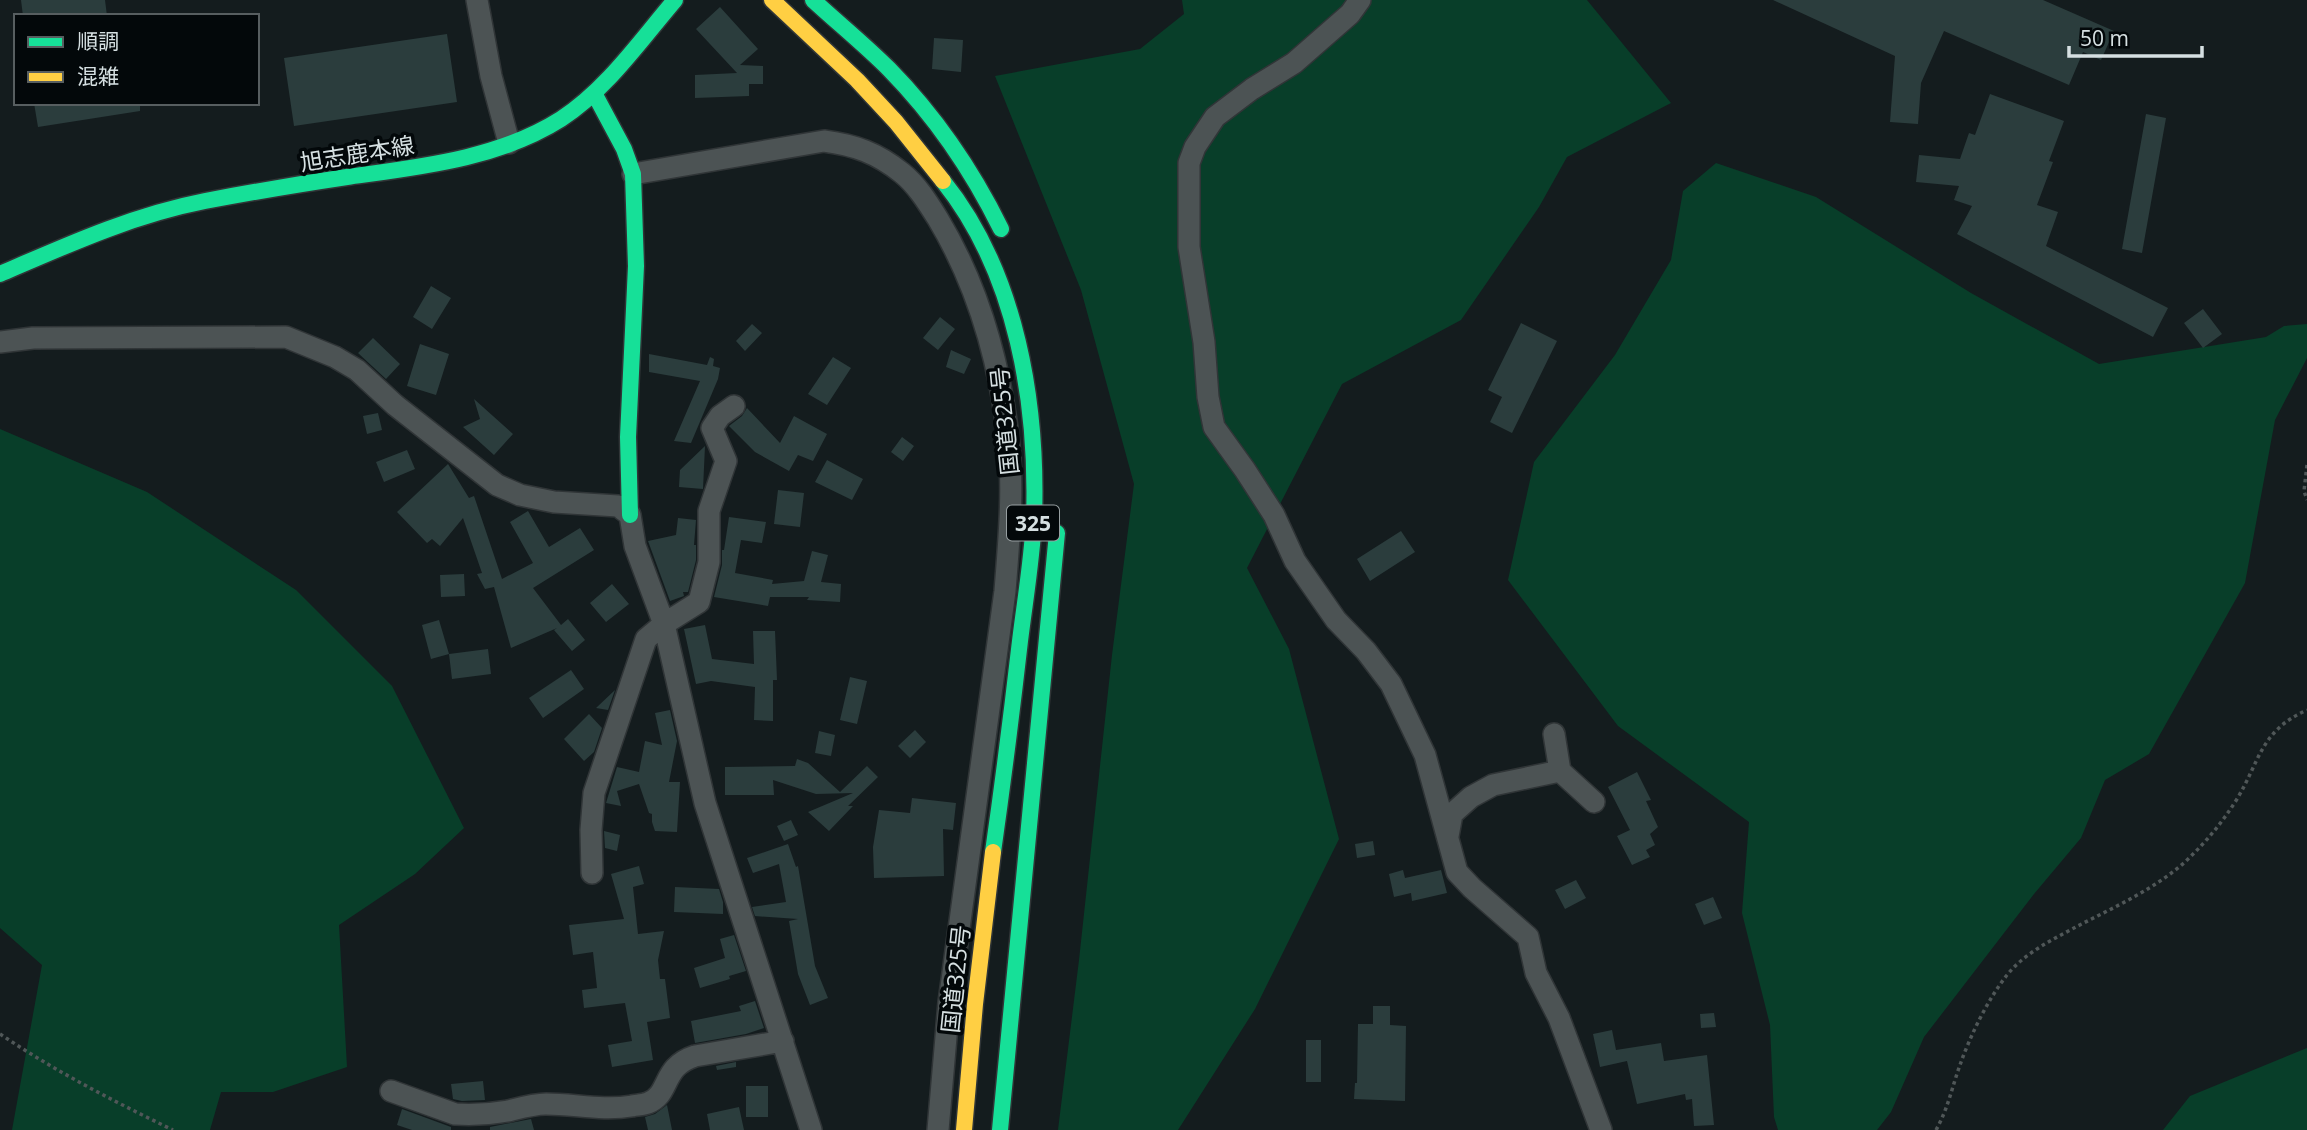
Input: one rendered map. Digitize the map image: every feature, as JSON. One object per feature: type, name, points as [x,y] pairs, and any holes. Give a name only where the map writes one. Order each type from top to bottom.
[{"type":"main road","name":"旭志鹿本線","points":[[0,274],[74,242],[160,212],[292,186],[454,161],[544,129],[594,93],[675,0]]},
{"type":"main road","name":"国道325号","points":[[772,0],[820,41],[868,91],[917,146],[962,207],[993,271],[1016,337],[1025,375],[1030,408],[1034,509],[1011,723],[976,979],[964,1130]]},
{"type":"main road","points":[[813,0],[890,70],[959,152],[987,198],[1008,245]]},
{"type":"main road","points":[[594,93],[619,139],[632,174],[636,266],[628,437],[630,515]]},
{"type":"main road","name":"325","points":[[1000,1130],[1057,524]]},
{"type":"street","points":[[477,0],[491,76],[509,143]]},
{"type":"street","points":[[1360,0],[1350,13],[1294,64],[1252,89],[1215,117],[1195,147],[1189,163],[1189,247],[1214,427],[1274,515],[1295,561],[1336,620],[1366,651],[1391,684],[1425,755],[1457,872],[1528,937],[1536,973],[1559,1018],[1601,1130]]},
{"type":"street","points":[[632,174],[824,141],[851,145],[879,156],[904,174],[926,199],[972,288],[988,337],[1008,438],[1011,490],[1009,542],[1005,592],[949,1002],[938,1130]]},
{"type":"street","points":[[0,342],[33,338],[286,337],[335,357],[357,370],[395,405],[497,485],[520,495],[554,502],[618,506],[630,515],[635,546],[664,624],[705,803],[811,1130]]},
{"type":"street","points":[[592,873],[594,793],[646,639],[699,602],[709,562],[709,511],[726,461],[712,428],[720,416],[734,406]]},
{"type":"street","points":[[1554,734],[1560,771],[1594,802]]},
{"type":"street","points":[[1447,840],[1452,814],[1471,797],[1493,785],[1560,771]]},
{"type":"street","points":[[391,1091],[455,1114],[502,1112],[544,1104],[618,1108],[648,1103],[660,1094],[673,1069],[682,1060],[783,1041]]},
{"type":"path","points":[[2307,465],[2304,491],[2307,500]]},
{"type":"path","points":[[1936,1130],[1980,1019],[2007,976],[2029,953],[2137,894],[2183,863],[2213,834],[2226,816],[2238,798],[2267,739],[2296,715],[2307,710]]},
{"type":"path","points":[[0,1034],[87,1088],[173,1130]]},
{"type":"green space","points":[[1182,0],[1587,0],[1671,103],[1567,157],[1539,207],[1461,320],[1342,384],[1247,568],[1289,649],[1339,839],[1255,1009],[1178,1130],[1058,1130],[1134,484],[1081,290],[995,76],[1140,49],[1184,14]]},
{"type":"green space","points":[[1716,163],[1816,197],[1971,293],[2099,364],[2266,337],[2284,326],[2307,324],[2307,358],[2275,420],[2245,583],[2149,754],[2105,780],[2081,838],[2034,894],[1924,1037],[1891,1112],[1877,1130],[1778,1130],[1774,1117],[1770,1025],[1742,913],[1749,822],[1618,726],[1508,580],[1534,462],[1615,355],[1671,260],[1683,191]]},
{"type":"green space","points":[[0,429],[147,492],[296,590],[392,686],[464,828],[415,874],[339,925],[347,1067],[273,1092],[221,1092],[210,1130],[12,1130],[42,965],[0,928]]},
{"type":"green space","points":[[2307,1048],[2307,1130],[2163,1130],[2190,1096]]},
{"type":"building","points":[[21,0],[105,0],[107,14],[23,14]]},
{"type":"building","points":[[1773,0],[2043,0],[2114,31],[2101,60],[2083,52],[2069,85],[1944,31],[1921,83],[1918,124],[1890,122],[1895,56]]},
{"type":"building","points":[[720,7],[758,49],[740,65],[763,66],[763,84],[749,84],[749,96],[695,98],[695,75],[737,73],[696,29]]},
{"type":"building","points":[[447,34],[457,102],[294,126],[284,58]]},
{"type":"building","points":[[934,38],[963,40],[961,72],[932,69]]},
{"type":"building","points":[[1990,94],[2064,121],[2037,205],[2058,212],[2046,246],[2168,308],[2153,337],[1957,234],[1972,206],[1954,200],[1959,186],[1916,182],[1919,155],[1960,159],[1969,133],[1975,135]]},
{"type":"building","points":[[34,105],[140,105],[140,111],[38,127]]},
{"type":"building","points":[[2146,114],[2166,118],[2142,253],[2122,249]]},
{"type":"building","points":[[431,286],[451,298],[432,329],[413,317]]},
{"type":"building","points":[[2203,309],[2222,334],[2203,348],[2184,323]]},
{"type":"building","points":[[940,317],[955,329],[938,350],[923,338]]},
{"type":"building","points":[[1521,323],[1557,341],[1512,433],[1490,422],[1502,397],[1488,390]]},
{"type":"building","points":[[752,324],[762,333],[745,351],[736,341]]},
{"type":"building","points":[[373,338],[400,364],[386,379],[358,353]]},
{"type":"building","points":[[420,344],[449,354],[436,395],[407,386]]},
{"type":"building","points":[[951,350],[971,359],[964,374],[946,367]]},
{"type":"building","points":[[649,354],[707,365],[710,357],[714,359],[713,366],[720,368],[718,379],[691,443],[674,441],[700,381],[649,372]]},
{"type":"building","points":[[833,357],[851,368],[827,405],[808,394]]},
{"type":"building","points":[[474,399],[513,434],[494,455],[463,427],[480,419]]},
{"type":"building","points":[[747,408],[780,443],[794,416],[827,434],[813,461],[798,455],[789,471],[755,452],[729,426],[742,416]]},
{"type":"building","points":[[378,413],[382,430],[367,434],[363,416]]},
{"type":"building","points":[[902,437],[914,446],[903,461],[891,452]]},
{"type":"building","points":[[705,446],[703,489],[679,487],[680,470]]},
{"type":"building","points":[[407,450],[415,469],[384,482],[376,462]]},
{"type":"building","points":[[827,460],[863,479],[852,500],[815,482]]},
{"type":"building","points":[[448,464],[469,498],[474,496],[502,579],[533,563],[510,522],[528,511],[549,547],[580,528],[594,550],[533,588],[561,625],[568,619],[585,640],[572,651],[554,630],[557,628],[511,648],[494,587],[485,589],[477,574],[482,573],[463,518],[440,546],[432,539],[427,543],[397,512]]},
{"type":"building","points":[[778,490],[804,493],[800,527],[774,524]]},
{"type":"building","points":[[729,517],[766,522],[762,543],[741,540],[735,573],[773,580],[772,584],[804,581],[812,551],[828,555],[821,582],[841,584],[840,602],[807,600],[809,597],[770,597],[768,606],[714,597]]},
{"type":"building","points":[[678,518],[696,520],[696,560],[688,592],[683,592],[684,596],[670,601],[648,541],[676,535]]},
{"type":"building","points":[[1401,531],[1415,552],[1370,581],[1357,559]]},
{"type":"building","points":[[464,574],[465,596],[441,597],[440,575]]},
{"type":"building","points":[[612,584],[629,604],[606,622],[590,603]]},
{"type":"building","points":[[439,620],[449,654],[431,659],[422,625]]},
{"type":"building","points":[[705,625],[712,659],[754,664],[753,631],[775,631],[777,680],[773,680],[773,721],[754,720],[755,687],[711,681],[696,684],[684,629]]},
{"type":"building","points":[[488,649],[491,674],[452,679],[449,654]]},
{"type":"building","points":[[571,670],[584,689],[543,718],[529,698]]},
{"type":"building","points":[[850,677],[867,681],[857,724],[840,720]]},
{"type":"building","points":[[615,690],[608,710],[596,708]]},
{"type":"building","points":[[670,710],[677,741],[669,782],[680,782],[677,832],[655,831],[652,814],[649,813],[639,784],[617,791],[621,806],[606,803],[617,767],[639,772],[645,741],[662,745],[655,713]]},
{"type":"building","points":[[589,714],[602,728],[594,752],[584,761],[564,739]]},
{"type":"building","points":[[915,730],[926,742],[910,758],[898,746]]},
{"type":"building","points":[[819,731],[835,735],[831,756],[815,753]]},
{"type":"building","points":[[797,759],[808,763],[840,792],[867,766],[878,777],[848,806],[853,806],[829,831],[808,812],[853,793],[816,794],[773,780],[774,795],[725,795],[725,767],[795,766]]},
{"type":"building","points":[[1637,772],[1651,800],[1646,801],[1658,827],[1650,834],[1655,845],[1646,850],[1650,857],[1632,865],[1617,836],[1630,830],[1608,787]]},
{"type":"building","points":[[912,798],[956,803],[953,830],[943,829],[944,876],[874,878],[873,847],[879,810],[910,813]]},
{"type":"building","points":[[791,820],[798,835],[784,841],[777,826]]},
{"type":"building","points":[[604,831],[620,835],[617,851],[605,848]]},
{"type":"building","points":[[1373,841],[1375,855],[1357,858],[1355,844]]},
{"type":"building","points":[[788,844],[796,867],[798,866],[815,966],[828,998],[810,1005],[798,974],[789,921],[798,919],[755,916],[752,907],[786,902],[779,864],[753,873],[747,858]]},
{"type":"building","points":[[639,866],[644,884],[633,887],[638,934],[664,931],[658,960],[660,979],[665,979],[670,1018],[647,1022],[653,1060],[612,1067],[608,1045],[632,1041],[625,1003],[584,1008],[582,990],[597,988],[593,952],[573,955],[569,925],[624,919],[611,874]]},
{"type":"building","points":[[1403,870],[1405,878],[1441,870],[1447,893],[1412,901],[1411,893],[1394,897],[1389,874]]},
{"type":"building","points":[[1576,880],[1586,898],[1565,909],[1555,890]]},
{"type":"building","points":[[675,887],[719,889],[723,914],[674,912]]},
{"type":"building","points":[[1713,897],[1722,918],[1704,925],[1695,904]]},
{"type":"building","points":[[734,935],[746,971],[700,988],[694,968],[725,958],[720,939]]},
{"type":"building","points":[[755,1001],[764,1028],[695,1043],[691,1021],[741,1011],[739,1006]]},
{"type":"building","points":[[1373,1006],[1390,1006],[1390,1025],[1406,1026],[1405,1101],[1354,1099],[1357,1083],[1358,1024],[1373,1024]]},
{"type":"building","points":[[1714,1013],[1716,1027],[1701,1028],[1700,1014]]},
{"type":"building","points":[[1612,1030],[1616,1050],[1661,1043],[1664,1061],[1707,1055],[1714,1125],[1694,1126],[1692,1099],[1686,1100],[1685,1094],[1637,1104],[1627,1061],[1600,1067],[1593,1034]]},
{"type":"building","points":[[1306,1040],[1321,1040],[1321,1082],[1306,1082]]},
{"type":"building","points":[[736,1062],[736,1067],[717,1070],[716,1066]]},
{"type":"building","points":[[483,1081],[485,1100],[453,1099],[451,1084]]},
{"type":"building","points":[[746,1086],[768,1086],[768,1117],[746,1117]]},
{"type":"building","points":[[667,1105],[672,1130],[648,1130],[645,1117],[655,1114]]},
{"type":"building","points":[[739,1107],[744,1130],[710,1130],[707,1114]]},
{"type":"building","points":[[402,1109],[451,1127],[451,1130],[412,1130],[397,1125]]},
{"type":"building","points":[[531,1119],[534,1130],[490,1130],[490,1127]]},
{"type":"traffic: fast","points":[[0,274],[101,232],[178,207],[276,188],[430,165],[511,144],[561,119],[593,94],[622,64],[675,0]]},
{"type":"traffic: fast","points":[[813,0],[880,60],[922,106],[965,165],[1001,229]]},
{"type":"traffic: fast","points":[[594,93],[624,149],[633,174],[636,266],[628,437],[630,515]]},
{"type":"traffic: fast","points":[[943,181],[968,217],[989,256],[1005,298],[1018,341],[1032,431],[1032,550],[993,852]]},
{"type":"traffic: fast","points":[[1000,1130],[1057,533]]},
{"type":"traffic: slow","points":[[772,0],[857,80],[896,122],[943,181]]},
{"type":"traffic: slow","points":[[964,1130],[975,1004],[993,852]]}]
